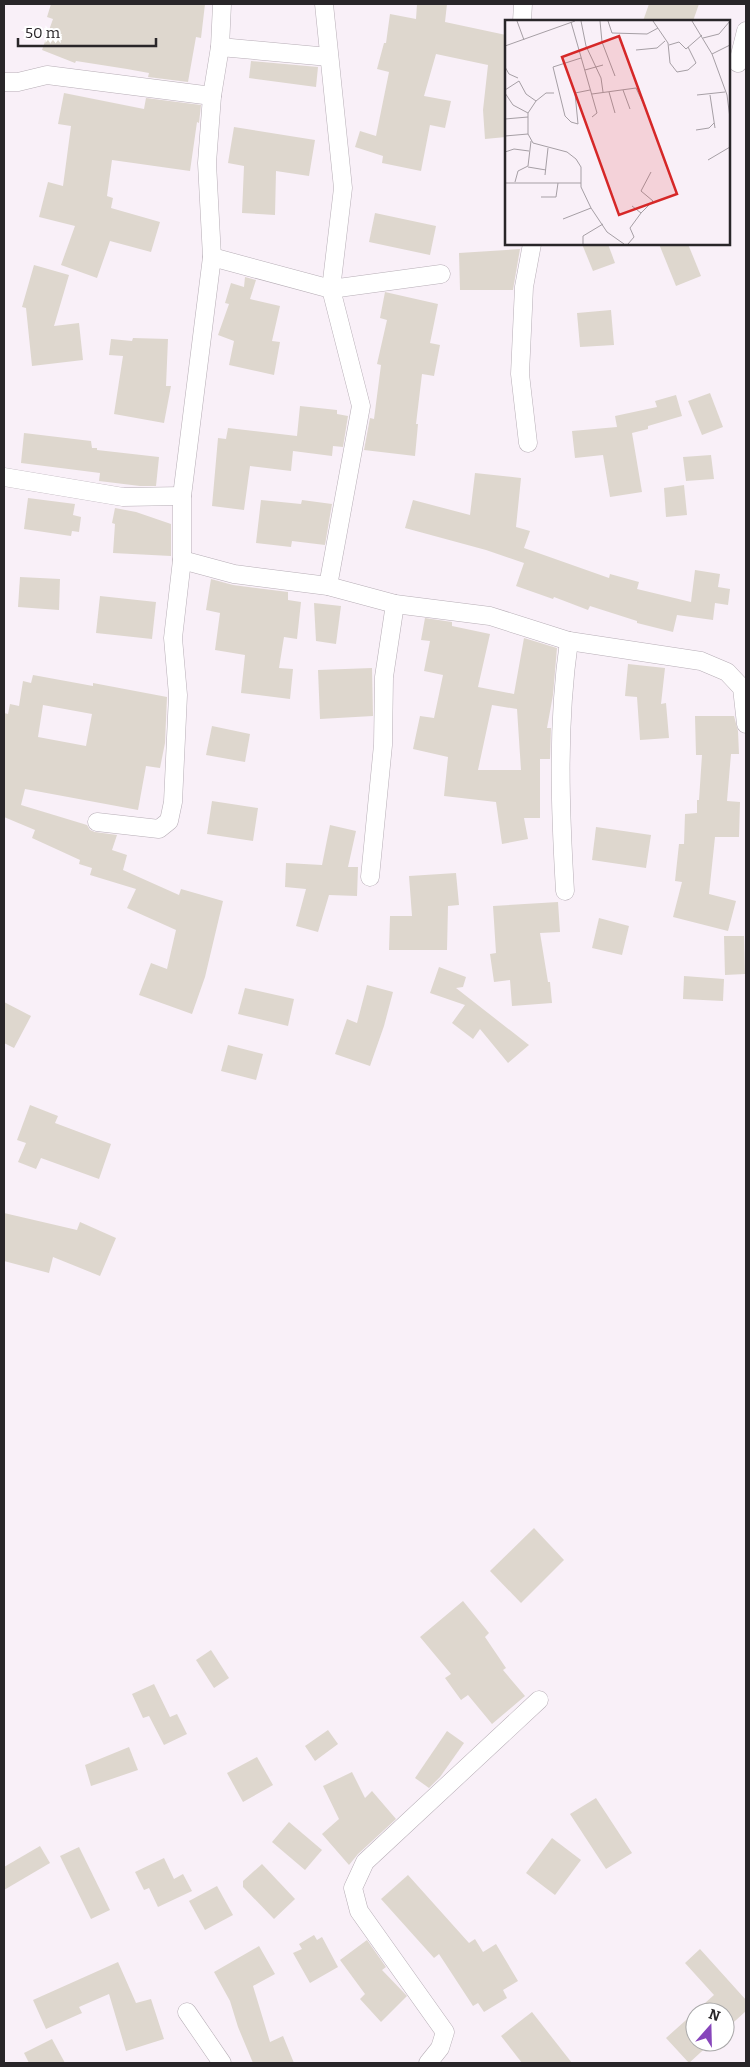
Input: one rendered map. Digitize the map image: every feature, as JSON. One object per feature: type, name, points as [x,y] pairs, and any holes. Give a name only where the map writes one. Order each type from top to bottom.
[{"type":"street","points":[[97,822],[159,829],[169,821],[174,802],[178,695],[173,638],[182,560],[182,496],[212,257],[207,163],[212,96],[220,47],[222,4]]},
{"type":"street","points":[[324,4],[343,188],[331,290],[361,406],[328,586]]},
{"type":"street","points":[[522,20],[523,4]]},
{"type":"street","points":[[738,64],[746,32]]},
{"type":"street","points":[[220,47],[329,57]]},
{"type":"street","points":[[4,82],[18,82],[47,75],[212,96]]},
{"type":"street","points":[[528,443],[520,374],[524,287],[532,245]]},
{"type":"street","points":[[212,257],[331,290],[441,274]]},
{"type":"street","points":[[4,477],[123,497],[182,496]]},
{"type":"street","points":[[182,560],[234,574],[328,586],[395,604],[490,616],[569,641],[701,661],[726,672],[742,688],[746,724]]},
{"type":"street","points":[[370,877],[383,745],[384,677],[395,604]]},
{"type":"street","points":[[565,891],[560,810],[560,739],[569,641]]},
{"type":"street","points":[[428,2063],[440,2048],[446,2032],[359,1911],[352,1888],[364,1862],[539,1700]]},
{"type":"street","points":[[187,2012],[222,2063]]},
{"type":"building","points":[[51,4],[205,4],[201,38],[196,37],[188,82],[148,77],[149,73],[127,69],[76,61],[75,63],[42,50],[53,19],[47,17]]},
{"type":"building","points":[[417,4],[447,4],[445,22],[505,35],[505,137],[485,139],[483,110],[488,65],[436,54],[424,96],[451,101],[445,128],[430,125],[421,171],[382,163],[383,156],[355,147],[360,131],[376,136],[389,72],[377,69],[384,43],[386,43],[390,14],[416,19]]},
{"type":"building","points":[[649,4],[699,4],[693,20],[643,20]]},
{"type":"building","points":[[251,61],[318,67],[316,87],[249,78]]},
{"type":"building","points":[[64,93],[144,109],[146,98],[201,105],[190,171],[112,160],[107,196],[113,198],[111,208],[160,222],[151,252],[110,241],[97,278],[61,265],[75,226],[39,217],[48,182],[63,186],[71,126],[58,124]]},
{"type":"building","points":[[234,127],[315,140],[309,176],[276,171],[275,215],[242,213],[244,166],[228,163]]},
{"type":"building","points":[[375,213],[436,226],[430,255],[369,242]]},
{"type":"building","points":[[582,245],[608,245],[615,263],[593,271]]},
{"type":"building","points":[[659,245],[688,245],[701,276],[676,286]]},
{"type":"building","points":[[520,249],[513,290],[460,290],[459,253]]},
{"type":"building","points":[[34,265],[69,275],[54,326],[79,323],[83,360],[32,366],[26,308],[22,307]]},
{"type":"building","points":[[245,277],[256,280],[250,299],[280,306],[272,341],[280,342],[274,375],[229,365],[234,341],[218,335],[229,304],[225,303],[231,283],[244,287]]},
{"type":"building","points":[[385,292],[438,304],[430,343],[440,345],[434,376],[422,374],[416,424],[418,424],[415,456],[364,450],[370,418],[374,419],[381,365],[377,364],[387,320],[380,318]]},
{"type":"building","points":[[611,310],[614,345],[580,347],[577,313]]},
{"type":"building","points":[[133,338],[168,339],[166,386],[171,386],[164,423],[114,414],[123,356],[109,355],[111,339],[132,341]]},
{"type":"building","points":[[710,393],[723,427],[702,435],[688,401]]},
{"type":"building","points":[[676,395],[682,416],[632,433],[642,492],[610,497],[603,455],[575,458],[572,431],[617,427],[615,416],[657,407],[655,401]]},
{"type":"building","points":[[300,406],[337,410],[337,414],[348,416],[343,447],[333,446],[332,456],[293,451],[291,471],[250,466],[244,510],[212,506],[218,438],[226,439],[228,428],[297,436]]},
{"type":"building","points":[[24,433],[91,441],[92,448],[97,448],[97,450],[159,457],[156,486],[99,481],[100,473],[21,463]]},
{"type":"building","points":[[711,455],[714,479],[686,481],[683,457]]},
{"type":"building","points":[[475,473],[521,478],[516,527],[530,531],[524,548],[609,578],[610,574],[639,582],[637,589],[691,602],[695,570],[720,574],[718,587],[730,589],[728,605],[715,603],[713,620],[677,615],[673,632],[637,623],[637,621],[590,606],[588,610],[554,597],[553,599],[516,586],[524,563],[486,550],[405,528],[413,500],[470,515]]},
{"type":"building","points":[[684,485],[687,515],[666,517],[664,488]]},
{"type":"building","points":[[28,498],[75,504],[73,515],[81,517],[79,532],[72,531],[71,536],[24,529]]},
{"type":"building","points":[[261,500],[301,504],[302,500],[332,504],[325,545],[292,541],[291,547],[256,543]]},
{"type":"building","points":[[115,508],[136,512],[171,524],[171,556],[113,553],[115,524],[112,523]]},
{"type":"building","points":[[20,577],[60,579],[59,610],[18,607]]},
{"type":"building","points":[[211,579],[233,585],[288,592],[288,600],[301,602],[297,639],[284,637],[279,668],[293,669],[290,699],[241,693],[245,655],[215,650],[220,613],[206,610]]},
{"type":"building","points":[[100,596],[156,602],[152,639],[96,633]]},
{"type":"building","points":[[314,603],[341,606],[336,644],[316,641]]},
{"type":"building","points":[[425,618],[452,622],[452,626],[490,634],[478,687],[514,694],[524,638],[557,648],[553,695],[547,728],[551,728],[550,759],[540,759],[540,818],[524,818],[528,839],[502,844],[496,802],[444,796],[448,757],[413,749],[420,716],[434,718],[443,675],[424,671],[430,641],[421,640]],"holes":[[[492,705],[517,709],[521,770],[478,770]]]},
{"type":"building","points":[[628,664],[665,668],[661,704],[666,703],[669,738],[640,740],[637,697],[625,696]]},
{"type":"building","points":[[372,668],[373,716],[320,719],[318,670]]},
{"type":"building","points":[[33,675],[93,686],[93,683],[167,697],[165,743],[160,768],[146,766],[138,810],[25,789],[21,805],[87,825],[90,830],[95,832],[117,835],[112,850],[127,855],[123,870],[179,895],[181,889],[223,901],[205,977],[192,1014],[139,995],[151,963],[167,969],[176,930],[127,908],[136,889],[90,875],[92,868],[79,864],[80,860],[32,838],[35,830],[4,817],[4,713],[8,714],[10,704],[19,706],[23,681],[31,683]],"holes":[[[43,705],[92,714],[86,746],[38,737]]]},
{"type":"building","points":[[695,716],[734,716],[738,731],[739,754],[731,754],[727,801],[740,802],[739,837],[715,837],[709,894],[736,901],[728,931],[673,917],[682,882],[675,881],[679,844],[684,844],[685,814],[697,813],[697,800],[699,800],[702,755],[696,755]]},
{"type":"building","points":[[212,726],[250,734],[245,762],[206,755]]},
{"type":"building","points":[[212,801],[258,808],[253,841],[207,834]]},
{"type":"building","points":[[330,825],[356,831],[348,867],[358,867],[357,896],[329,895],[318,932],[296,926],[306,889],[285,887],[286,863],[322,865]]},
{"type":"building","points":[[596,827],[651,835],[646,868],[592,860]]},
{"type":"building","points":[[456,873],[459,905],[448,906],[447,950],[389,950],[390,916],[412,916],[409,876]]},
{"type":"building","points":[[558,902],[560,932],[540,933],[548,982],[550,982],[552,1003],[512,1006],[510,980],[494,982],[490,954],[496,953],[493,906]]},
{"type":"building","points":[[599,918],[629,926],[622,955],[592,948]]},
{"type":"building","points":[[724,936],[744,936],[745,974],[725,975]]},
{"type":"building","points":[[439,967],[466,977],[463,987],[456,988],[529,1045],[508,1063],[480,1029],[473,1039],[452,1023],[465,1005],[430,993]]},
{"type":"building","points":[[684,976],[724,979],[723,1001],[683,999]]},
{"type":"building","points":[[367,985],[393,992],[370,1066],[335,1054],[347,1019],[357,1023]]},
{"type":"building","points":[[245,988],[294,999],[288,1026],[238,1014]]},
{"type":"building","points":[[4,1002],[31,1016],[14,1048],[4,1043]]},
{"type":"building","points":[[228,1045],[263,1054],[256,1080],[221,1071]]},
{"type":"building","points":[[30,1105],[58,1116],[55,1123],[111,1144],[99,1179],[41,1158],[36,1169],[18,1162],[26,1143],[17,1140]]},
{"type":"building","points":[[4,1213],[77,1230],[80,1222],[116,1238],[100,1276],[53,1257],[49,1273],[4,1261]]},
{"type":"building","points":[[534,1528],[564,1560],[521,1603],[490,1571]]},
{"type":"building","points":[[463,1601],[489,1633],[485,1637],[506,1668],[503,1670],[525,1696],[492,1724],[468,1695],[461,1700],[445,1678],[451,1674],[420,1637]]},
{"type":"building","points":[[211,1650],[229,1678],[214,1688],[196,1660]]},
{"type":"building","points":[[154,1684],[170,1717],[177,1714],[187,1734],[164,1745],[149,1716],[143,1718],[132,1694]]},
{"type":"building","points":[[328,1730],[338,1744],[315,1761],[305,1746]]},
{"type":"building","points":[[447,1731],[464,1743],[440,1777],[429,1788],[415,1778]]},
{"type":"building","points":[[129,1747],[138,1770],[91,1786],[85,1765]]},
{"type":"building","points":[[257,1757],[273,1785],[243,1802],[227,1773]]},
{"type":"building","points":[[352,1772],[365,1798],[372,1791],[396,1819],[358,1854],[349,1865],[322,1834],[339,1819],[323,1786]]},
{"type":"building","points":[[596,1798],[632,1853],[606,1869],[570,1814]]},
{"type":"building","points":[[289,1822],[322,1850],[305,1870],[272,1842]]},
{"type":"building","points":[[552,1838],[581,1860],[555,1895],[526,1873]]},
{"type":"building","points":[[40,1846],[50,1863],[4,1890],[4,1867]]},
{"type":"building","points":[[79,1847],[110,1910],[91,1919],[60,1856]]},
{"type":"building","points":[[164,1858],[174,1879],[183,1874],[192,1891],[158,1907],[149,1888],[144,1890],[135,1872]]},
{"type":"building","points":[[262,1864],[295,1899],[274,1919],[243,1887],[243,1881]]},
{"type":"building","points":[[408,1875],[469,1943],[475,1939],[483,1952],[496,1944],[518,1981],[503,1990],[507,1998],[484,2012],[478,2003],[473,2006],[439,1954],[434,1958],[381,1899]]},
{"type":"building","points":[[217,1886],[233,1915],[205,1930],[189,1901]]},
{"type":"building","points":[[314,1935],[317,1940],[322,1937],[338,1967],[310,1983],[293,1953],[302,1949],[299,1944]]},
{"type":"building","points":[[367,1940],[386,1967],[382,1970],[407,1996],[381,2022],[360,1999],[365,1994],[340,1960]]},
{"type":"building","points":[[259,1946],[275,1974],[253,1986],[270,2042],[283,2036],[294,2063],[253,2063],[238,2027],[230,2001],[214,1972]]},
{"type":"building","points":[[700,1949],[746,2000],[746,2011],[735,2021],[735,2002],[706,2002],[714,1995],[685,1963]]},
{"type":"building","points":[[118,1962],[136,2003],[151,1999],[164,2039],[126,2051],[109,1994],[79,2007],[82,2013],[46,2029],[33,2000]]},
{"type":"building","points":[[532,2012],[572,2063],[522,2063],[501,2036]]},
{"type":"building","points":[[685,2021],[685,2052],[701,2052],[689,2063],[666,2038]]},
{"type":"building","points":[[52,2039],[65,2063],[29,2063],[24,2053]]}]
